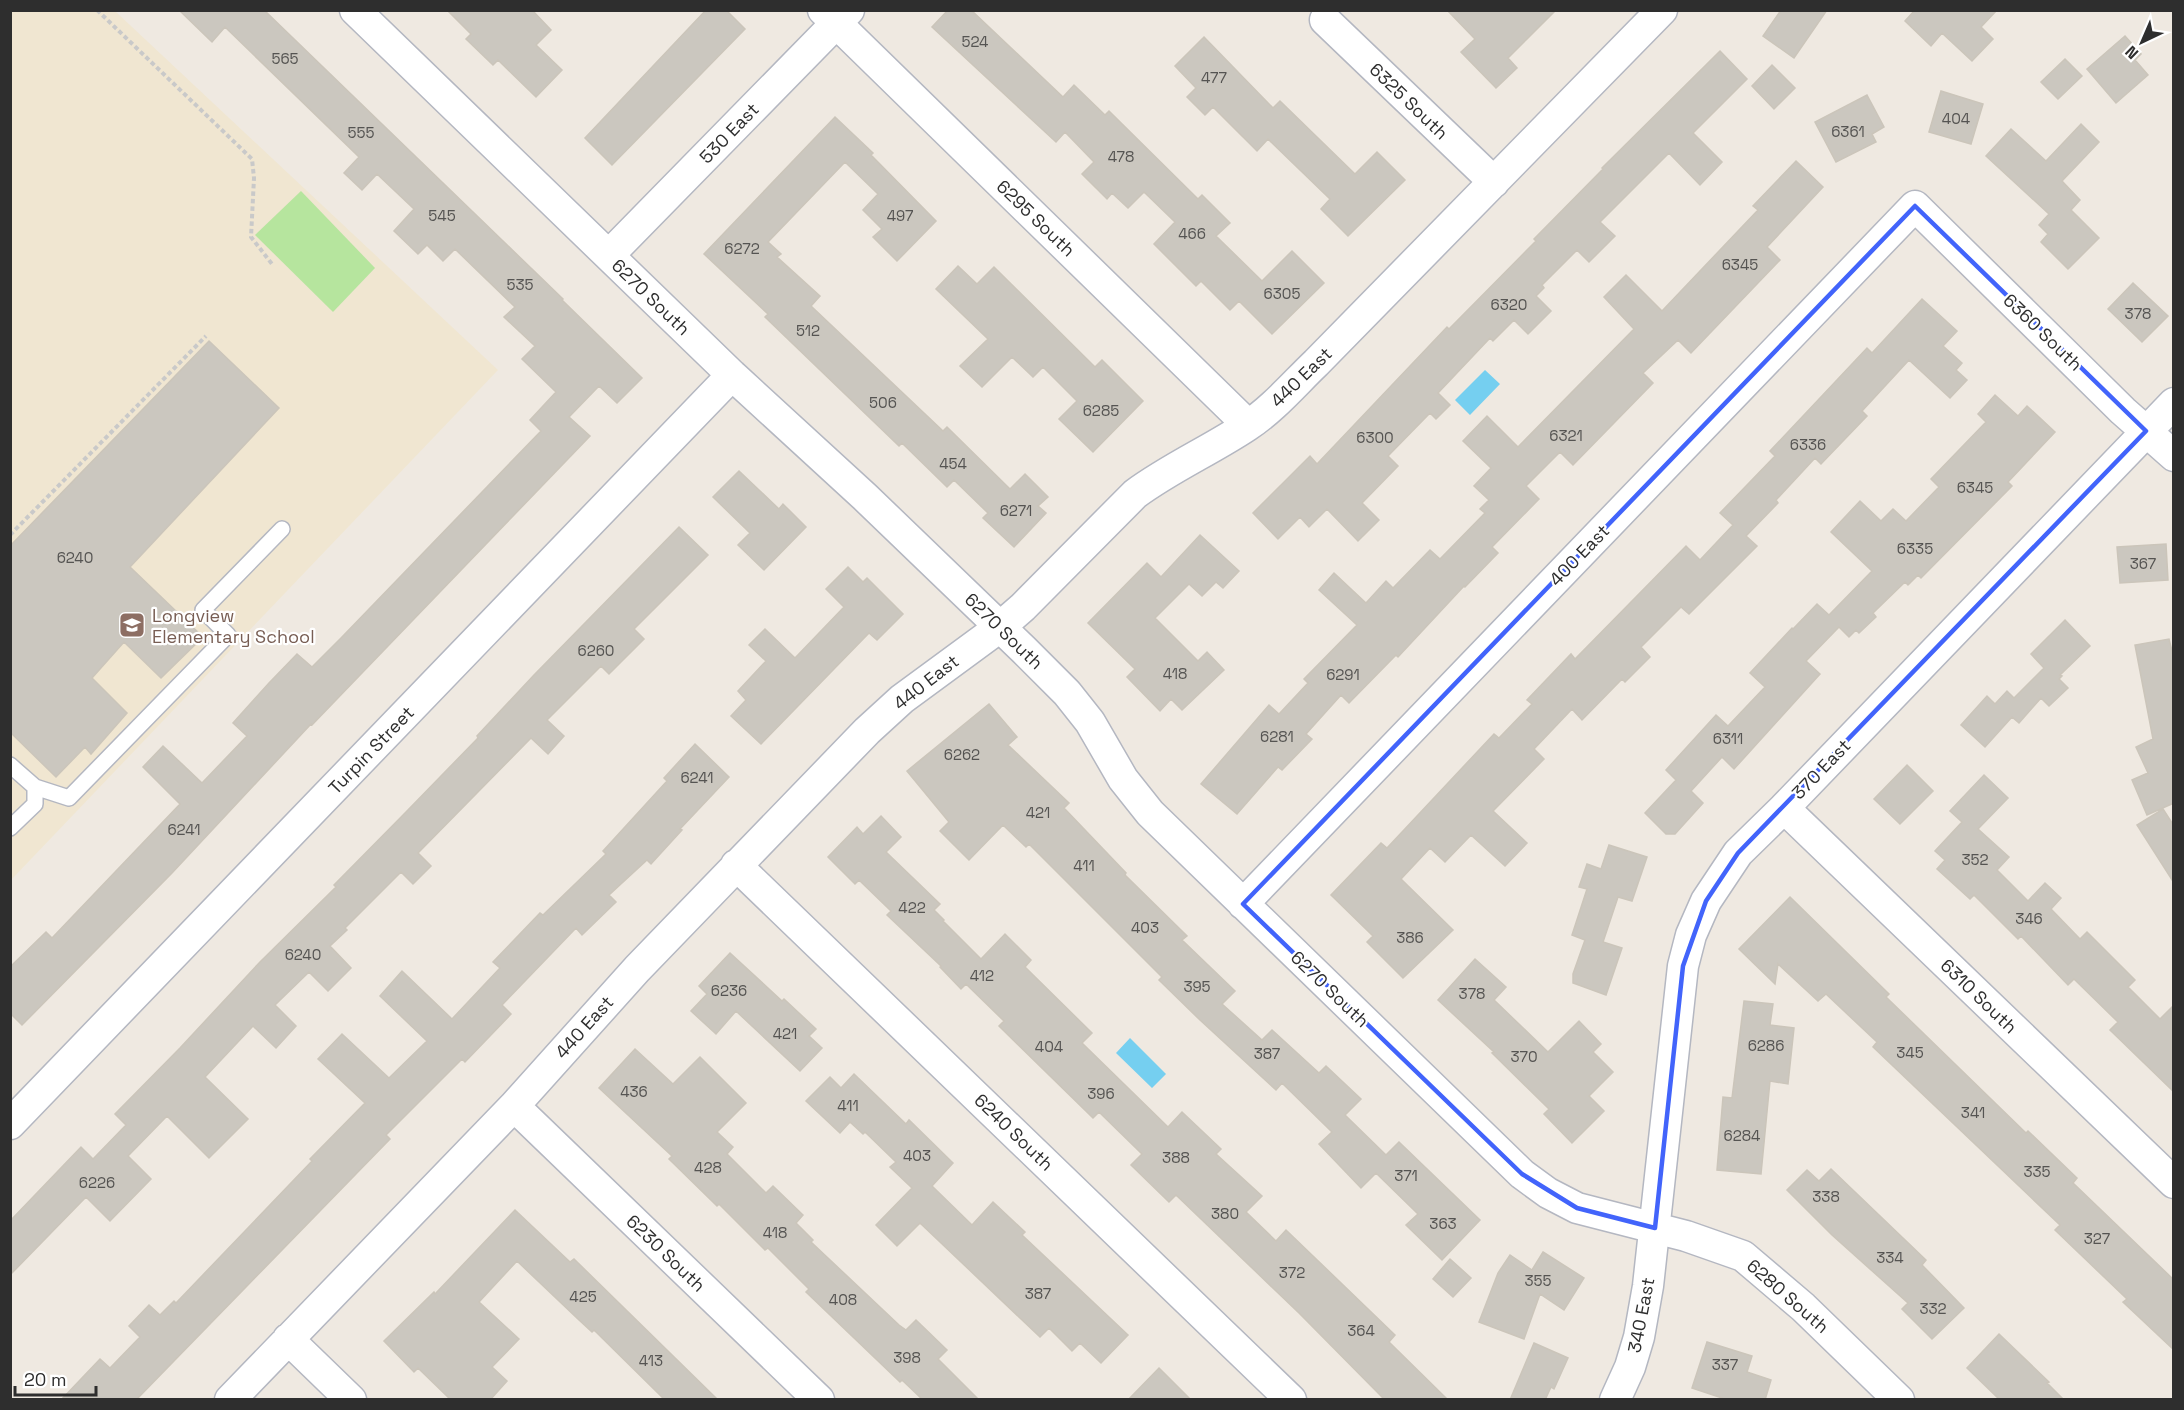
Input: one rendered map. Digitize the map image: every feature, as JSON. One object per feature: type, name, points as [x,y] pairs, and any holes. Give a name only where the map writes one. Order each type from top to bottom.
[{"type":"street","name":"6270 South","points":[[355,10],[732,375],[865,497],[1067,693],[1090,723],[1123,779],[1150,813],[1522,1174],[1548,1193],[1577,1208],[1655,1228]]},
{"type":"street","name":"440 East","points":[[230,1400],[514,1106],[637,969],[867,731],[893,707],[966,650],[1000,627],[1135,494],[1151,482],[1248,426],[1317,363],[1662,10]]},
{"type":"street","name":"530 East","points":[[609,255],[836,15]]},
{"type":"street","name":"6295 South","points":[[836,15],[1248,426]]},
{"type":"street","name":"6325 South","points":[[1324,20],[1494,182]]},
{"type":"street","name":"6360 South","points":[[1915,207],[2174,456]]},
{"type":"street","name":"400 East","points":[[1243,904],[1915,207]]},
{"type":"street","name":"Turpin Street","points":[[10,1124],[732,375]]},
{"type":"street","name":"370 East","points":[[1655,1228],[1663,1134],[1683,966],[1691,935],[1706,901],[1738,853],[2174,403]]},
{"type":"street","name":"6310 South","points":[[1784,808],[2174,1183]]},
{"type":"street","name":"6240 South","points":[[736,865],[1292,1400]]},
{"type":"street","name":"6230 South","points":[[514,1106],[819,1400]]},
{"type":"street","name":"340 East","points":[[1615,1400],[1630,1367],[1639,1337],[1655,1228]]},
{"type":"street","name":"6280 South","points":[[1655,1228],[1713,1244],[1743,1256],[1803,1307],[1899,1400]]},
{"type":"street","points":[[288,1339],[351,1400]]},
{"type":"lane","points":[[10,765],[35,787],[69,798],[228,635],[203,610],[282,529]]},
{"type":"lane","points":[[10,828],[34,804],[35,787]]},
{"type":"path","points":[[97,10],[252,159],[254,178],[251,237],[272,264]]},
{"type":"path","points":[[10,535],[206,336]]},
{"type":"highlighted area","points":[[1915,206],[2146,431],[1738,853],[1706,901],[1683,966],[1655,1228],[1577,1208],[1522,1174],[1243,904]]},
{"type":"shaded area","name":"Longview Elementary School","points":[[11,11],[115,11],[498,370],[11,880]]},
{"type":"green space","points":[[301,191],[375,268],[333,312],[255,235]]},
{"type":"water","points":[[1485,370],[1500,384],[1470,415],[1455,400]]},
{"type":"water","points":[[1130,1038],[1166,1074],[1152,1088],[1116,1053]]},
{"type":"building","points":[[179,10],[264,10],[642,378],[617,403],[599,386],[569,417],[590,436],[311,724],[172,873],[22,1025],[10,1013],[10,967],[46,932],[52,938],[180,804],[143,767],[163,746],[202,783],[247,736],[233,723],[269,683],[297,654],[312,667],[341,638],[541,431],[530,420],[556,392],[522,359],[535,346],[504,317],[515,307],[455,249],[443,261],[427,245],[418,254],[394,231],[414,209],[377,174],[362,190],[344,173],[359,157],[225,27],[212,42]]},
{"type":"building","points":[[447,10],[532,10],[551,30],[536,45],[562,70],[536,97],[498,60],[493,65],[466,39],[471,34]]},
{"type":"building","points":[[706,10],[726,10],[745,29],[612,165],[585,138]]},
{"type":"building","points":[[948,10],[971,10],[1063,97],[1074,85],[1105,115],[1109,111],[1198,199],[1202,195],[1230,223],[1216,236],[1262,281],[1292,251],[1324,283],[1272,334],[1239,301],[1230,310],[1201,281],[1196,286],[1154,244],[1175,222],[1144,192],[1128,208],[1112,193],[1107,199],[1082,174],[1094,162],[1065,132],[1056,142],[932,27]]},
{"type":"building","points":[[1447,10],[1556,10],[1508,58],[1517,68],[1496,88],[1461,52],[1475,39]]},
{"type":"building","points":[[1781,10],[1827,10],[1794,58],[1763,36]]},
{"type":"building","points":[[1915,10],[1997,10],[1981,27],[1993,39],[1972,61],[1942,33],[1931,46],[1905,21]]},
{"type":"building","points":[[2125,36],[2141,54],[2135,60],[2148,75],[2116,103],[2087,69]]},
{"type":"building","points":[[1204,37],[1273,108],[1280,101],[1355,174],[1377,152],[1405,180],[1348,236],[1321,209],[1330,199],[1268,139],[1257,151],[1213,107],[1205,115],[1187,97],[1196,88],[1175,66]]},
{"type":"building","points":[[1720,51],[1747,79],[1693,133],[1722,162],[1700,185],[1669,153],[1600,222],[1615,236],[1589,262],[1577,250],[1542,285],[1544,288],[1536,296],[1551,311],[1528,334],[1514,320],[1493,341],[1490,338],[1438,393],[1450,405],[1436,419],[1430,413],[1388,456],[1398,466],[1362,503],[1379,520],[1358,541],[1327,509],[1309,527],[1300,517],[1278,539],[1253,513],[1310,456],[1317,464],[1447,327],[1449,329],[1536,241],[1534,239],[1602,168]]},
{"type":"building","points":[[2065,59],[2082,76],[2058,99],[2041,82]]},
{"type":"building","points":[[1772,65],[1795,88],[1774,109],[1752,86]]},
{"type":"building","points":[[1941,91],[1983,104],[1971,144],[1929,132]]},
{"type":"building","points":[[1867,95],[1884,127],[1872,134],[1876,142],[1836,162],[1815,122]]},
{"type":"building","points":[[835,117],[873,153],[871,155],[936,221],[897,261],[873,237],[882,229],[863,210],[878,194],[845,162],[768,242],[781,254],[777,257],[820,296],[811,306],[943,431],[947,427],[1010,489],[1025,474],[1048,497],[1038,506],[1046,513],[1014,547],[983,518],[988,513],[954,480],[947,487],[902,443],[899,446],[765,317],[768,314],[704,254]]},
{"type":"building","points":[[2081,124],[2099,142],[2062,181],[2080,200],[2071,210],[2099,238],[2068,269],[2041,242],[2048,234],[2039,225],[2049,214],[1986,156],[2011,129],[2046,161]]},
{"type":"building","points":[[1796,161],[1823,187],[1767,247],[1780,260],[1691,353],[1678,340],[1643,373],[1653,383],[1573,465],[1560,452],[1526,486],[1539,499],[1492,547],[1498,553],[1398,657],[1396,655],[1349,703],[1341,695],[1306,734],[1312,739],[1282,770],[1278,767],[1237,814],[1201,784],[1269,705],[1279,714],[1308,683],[1304,679],[1357,625],[1319,590],[1334,573],[1366,603],[1386,581],[1393,588],[1430,550],[1440,559],[1485,513],[1480,509],[1489,500],[1474,486],[1491,468],[1463,441],[1487,416],[1518,447],[1634,329],[1604,297],[1626,275],[1662,311],[1758,210],[1753,206]]},
{"type":"building","points":[[958,266],[977,284],[994,267],[1095,367],[1102,360],[1143,401],[1093,452],[1059,419],[1077,401],[1043,367],[1033,377],[1012,357],[982,387],[960,366],[988,339],[936,289]]},
{"type":"building","points":[[2133,283],[2168,316],[2142,342],[2108,309]]},
{"type":"building","points":[[1922,299],[1957,331],[1943,346],[1962,363],[1956,370],[1967,380],[1950,398],[1909,360],[1862,411],[1867,416],[1821,464],[1815,458],[1776,500],[1778,503],[1746,536],[1757,546],[1689,614],[1681,607],[1641,647],[1650,657],[1625,682],[1622,679],[1582,720],[1572,709],[1534,749],[1544,759],[1493,811],[1527,843],[1505,866],[1471,835],[1445,862],[1430,848],[1401,879],[1453,930],[1403,978],[1367,942],[1373,936],[1331,895],[1381,843],[1387,848],[1494,734],[1499,738],[1532,704],[1527,700],[1571,654],[1575,659],[1686,546],[1700,560],[1733,525],[1720,513],[1775,456],[1770,451],[1867,348],[1872,353]]},
{"type":"building","points":[[209,341],[279,408],[130,567],[203,637],[161,678],[124,642],[92,678],[127,713],[91,754],[85,747],[56,777],[10,732],[10,546]]},
{"type":"building","points":[[1995,395],[2018,416],[2027,406],[2055,432],[2008,482],[2012,486],[1921,578],[1918,575],[1908,585],[1905,582],[1873,613],[1876,617],[1859,633],[1856,630],[1849,637],[1839,627],[1806,661],[1820,674],[1734,769],[1722,757],[1691,791],[1703,803],[1675,834],[1666,834],[1645,813],[1676,780],[1666,770],[1716,715],[1728,726],[1765,687],[1750,673],[1792,628],[1817,604],[1829,615],[1872,571],[1831,532],[1860,501],[1881,521],[1893,509],[1906,521],[1939,487],[1931,479],[1986,422],[1978,414]]},
{"type":"building","points":[[739,471],[779,509],[783,504],[806,527],[764,570],[738,545],[750,533],[713,497]]},
{"type":"building","points":[[679,527],[708,555],[634,629],[644,639],[609,674],[601,666],[547,720],[564,736],[548,754],[531,738],[418,853],[431,866],[413,884],[401,872],[345,928],[347,930],[330,946],[351,968],[328,991],[309,972],[275,1005],[296,1026],[276,1048],[253,1026],[205,1077],[248,1119],[209,1158],[167,1116],[128,1156],[151,1179],[110,1221],[86,1197],[10,1275],[10,1221],[81,1147],[93,1159],[126,1125],[115,1114],[260,962],[336,887],[334,885],[478,738],[477,736],[534,675]]},
{"type":"building","points":[[1200,535],[1239,571],[1223,588],[1216,582],[1202,596],[1189,584],[1155,618],[1198,661],[1207,652],[1224,670],[1182,710],[1171,699],[1160,711],[1127,677],[1135,669],[1088,623],[1147,563],[1161,577]]},
{"type":"building","points":[[2166,544],[2168,580],[2120,583],[2117,547]]},
{"type":"building","points":[[848,567],[863,582],[867,578],[903,614],[877,640],[869,633],[761,744],[731,716],[746,700],[738,691],[766,661],[749,645],[765,629],[795,658],[844,607],[826,589]]},
{"type":"building","points":[[2065,620],[2090,646],[2060,675],[2062,676],[2059,679],[2068,688],[2049,706],[2041,698],[2019,723],[2012,717],[1985,747],[1961,725],[1987,696],[1995,704],[2007,691],[2014,698],[2044,668],[2031,654]]},
{"type":"building","points":[[2169,639],[2174,659],[2174,803],[2147,815],[2132,780],[2148,773],[2136,747],[2153,739],[2135,645]]},
{"type":"building","points":[[989,704],[1017,737],[1008,745],[1069,803],[1064,808],[1126,873],[1125,875],[1187,936],[1182,940],[1235,991],[1222,1004],[1262,1040],[1272,1030],[1319,1073],[1326,1066],[1361,1099],[1345,1115],[1386,1155],[1399,1142],[1480,1220],[1442,1260],[1406,1225],[1418,1214],[1376,1173],[1361,1188],[1319,1144],[1332,1132],[1282,1083],[1276,1090],[1200,1020],[1159,980],[1162,977],[1029,844],[1026,847],[1003,825],[969,860],[940,831],[949,822],[907,771]]},
{"type":"building","points":[[695,744],[729,777],[651,864],[647,860],[609,895],[616,902],[582,935],[576,928],[502,1005],[511,1014],[465,1062],[462,1059],[386,1135],[390,1139],[136,1400],[61,1400],[100,1359],[110,1368],[140,1337],[129,1326],[149,1305],[160,1315],[174,1301],[176,1303],[365,1103],[318,1059],[342,1034],[389,1078],[427,1041],[380,996],[402,971],[452,1019],[500,968],[493,962],[540,913],[543,915],[606,854],[603,851],[667,781],[664,778]]},
{"type":"building","points":[[1907,765],[1933,791],[1900,824],[1874,799]]},
{"type":"building","points":[[1984,775],[2008,798],[1978,829],[2009,857],[1997,870],[2028,901],[2045,883],[2061,898],[2051,909],[2080,939],[2087,932],[2135,980],[2128,987],[2160,1019],[2174,1005],[2174,1092],[2110,1030],[2118,1022],[2074,979],[2068,985],[2021,936],[2018,939],[1974,895],[1970,899],[1937,869],[1945,860],[1935,851],[1962,822],[1950,811]]},
{"type":"building","points":[[2163,809],[2174,826],[2174,883],[2137,825]]},
{"type":"building","points":[[881,816],[901,837],[886,852],[940,904],[934,910],[943,921],[981,959],[1005,934],[1031,960],[1025,967],[1092,1033],[1082,1043],[1168,1127],[1182,1112],[1221,1149],[1216,1154],[1262,1196],[1246,1212],[1276,1241],[1286,1230],[1395,1335],[1389,1342],[1448,1400],[1385,1400],[1299,1313],[1176,1195],[1169,1202],[1131,1165],[1142,1154],[1099,1112],[1093,1118],[999,1026],[1004,1021],[966,984],[961,989],[941,966],[887,915],[891,911],[859,880],[855,884],[828,857],[857,827],[863,834]]},
{"type":"building","points":[[1609,845],[1647,857],[1632,901],[1618,897],[1603,942],[1622,948],[1606,995],[1573,983],[1573,974],[1585,940],[1572,935],[1587,889],[1579,887],[1587,864],[1601,869]]},
{"type":"building","points":[[1790,897],[1889,994],[1886,997],[2026,1133],[2028,1131],[2077,1178],[2073,1183],[2174,1280],[2174,1350],[2123,1302],[2127,1299],[2055,1230],[2060,1225],[1873,1047],[1877,1042],[1826,994],[1818,1001],[1778,964],[1775,984],[1739,949]]},
{"type":"building","points":[[730,953],[816,1029],[809,1036],[822,1048],[800,1071],[736,1011],[716,1034],[691,1011],[707,994],[699,986]]},
{"type":"building","points":[[1475,959],[1506,987],[1494,1000],[1548,1052],[1579,1021],[1601,1044],[1593,1052],[1613,1072],[1589,1096],[1604,1111],[1572,1143],[1544,1114],[1549,1109],[1492,1053],[1494,1052],[1438,1000]]},
{"type":"building","points":[[1744,1001],[1773,1004],[1770,1025],[1794,1028],[1788,1084],[1770,1081],[1761,1174],[1717,1170],[1723,1097],[1732,1098]]},
{"type":"building","points":[[635,1049],[673,1084],[700,1057],[746,1103],[717,1132],[733,1147],[727,1154],[766,1193],[773,1186],[803,1215],[796,1223],[813,1240],[811,1242],[899,1325],[906,1330],[916,1320],[947,1350],[938,1359],[979,1400],[923,1400],[902,1380],[900,1382],[806,1292],[809,1289],[768,1248],[765,1250],[719,1204],[717,1206],[669,1159],[672,1156],[599,1088]]},
{"type":"building","points":[[854,1074],[906,1124],[909,1120],[953,1163],[932,1186],[972,1225],[993,1202],[1025,1232],[1022,1235],[1128,1335],[1101,1363],[1080,1343],[1072,1351],[1049,1328],[1040,1337],[920,1223],[897,1246],[876,1225],[912,1188],[890,1167],[896,1162],[865,1132],[863,1134],[850,1122],[840,1133],[806,1101],[830,1077],[841,1088]]},
{"type":"building","points":[[1831,1169],[1926,1260],[1922,1265],[1964,1308],[1932,1339],[1902,1309],[1908,1303],[1832,1235],[1787,1190],[1807,1170],[1819,1181]]},
{"type":"building","points":[[515,1210],[570,1262],[574,1259],[718,1400],[665,1400],[594,1330],[592,1332],[517,1261],[479,1302],[519,1339],[492,1367],[507,1381],[490,1400],[451,1400],[418,1368],[414,1372],[384,1341],[434,1292],[435,1294]]},
{"type":"building","points":[[1543,1252],[1584,1278],[1564,1310],[1540,1294],[1524,1339],[1479,1322],[1498,1273],[1510,1255],[1532,1270]]},
{"type":"building","points":[[1450,1259],[1471,1278],[1453,1297],[1433,1279]]},
{"type":"building","points":[[1999,1334],[2049,1382],[2047,1383],[2064,1400],[2000,1400],[1967,1368]]},
{"type":"building","points":[[1707,1342],[1752,1356],[1747,1372],[1771,1380],[1765,1400],[1728,1400],[1692,1388]]},
{"type":"building","points":[[1534,1343],[1568,1358],[1554,1389],[1551,1387],[1545,1400],[1510,1400]]},
{"type":"building","points":[[1159,1368],[1191,1400],[1128,1400]]},
{"type":"place","name":"Longview Elementary School","points":[[132,625]]}]
